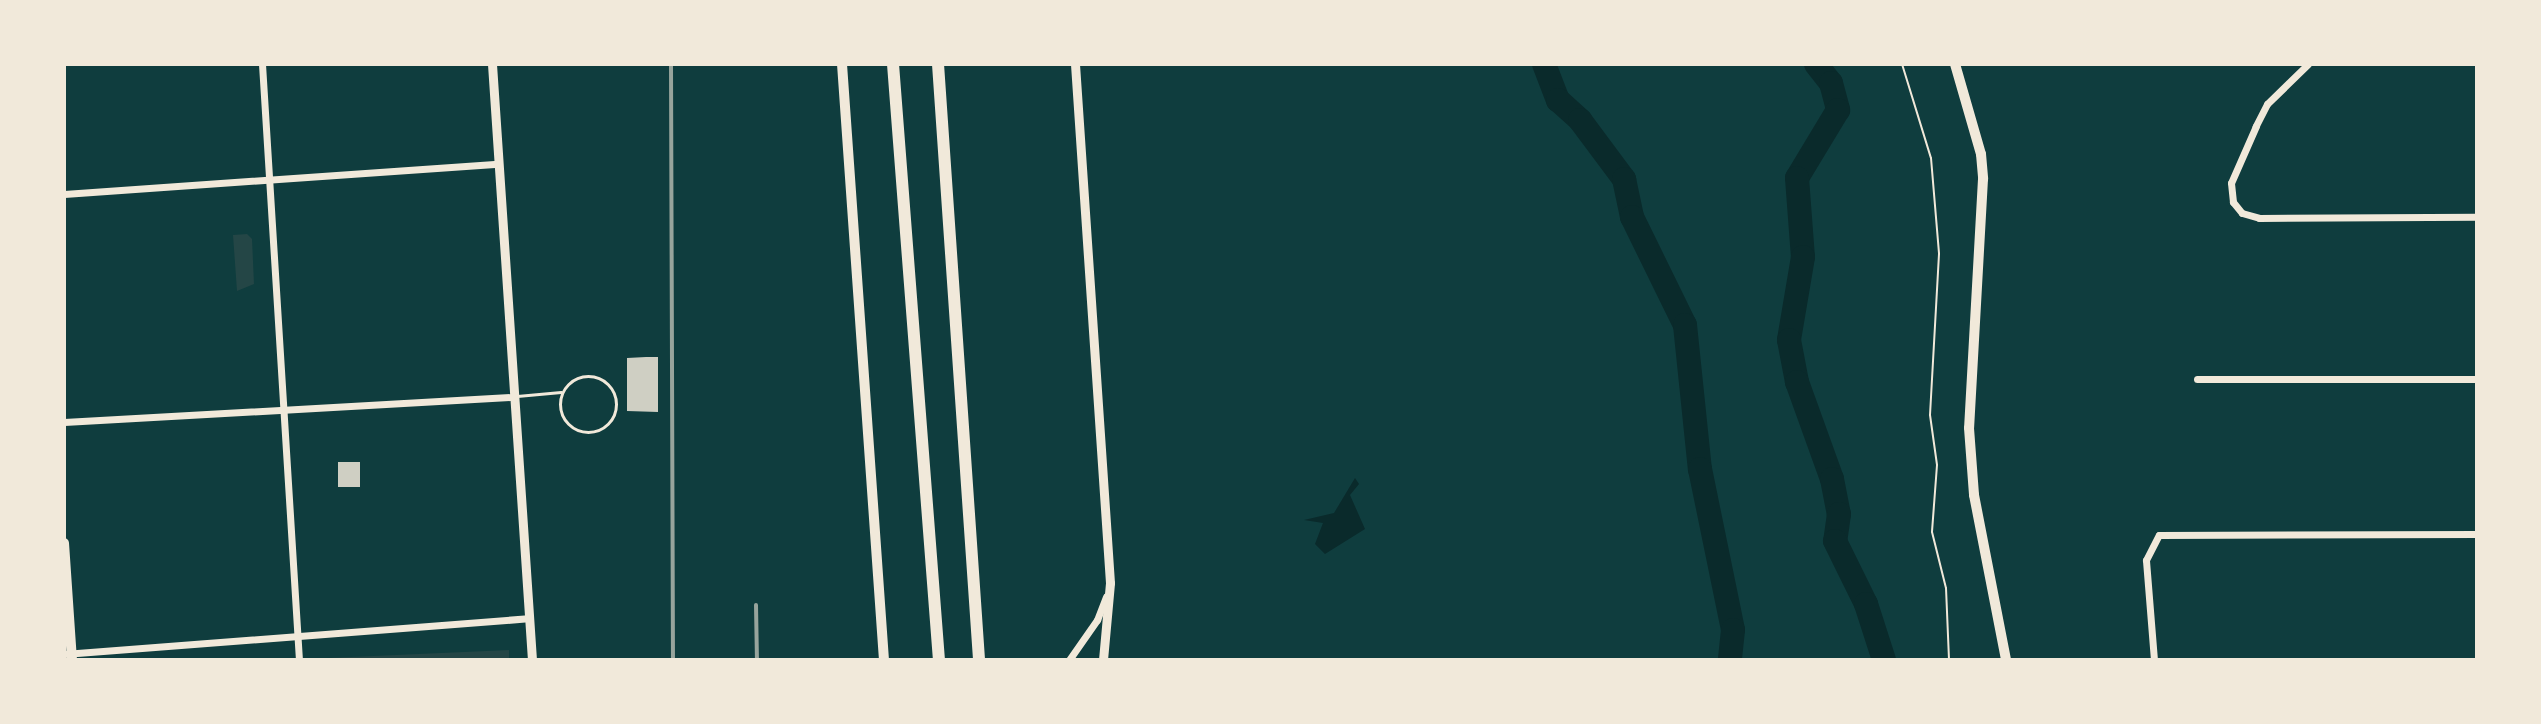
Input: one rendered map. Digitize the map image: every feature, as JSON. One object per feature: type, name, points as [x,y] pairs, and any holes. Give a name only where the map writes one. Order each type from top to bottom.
[{"type":"highway","points":[[893,64],[939,660]]},
{"type":"highway","points":[[938,64],[979,660]]},
{"type":"main road","points":[[842,64],[884,660]]},
{"type":"main road","points":[[1955,64],[1981,154],[1983,179],[1969,428],[1974,495],[2006,660]]},
{"type":"main road","points":[[64,543],[69,656]]},
{"type":"street","points":[[262,64],[273,180],[299,660]]},
{"type":"street","points":[[492,64],[532,660]]},
{"type":"street","points":[[1075,64],[1110,583],[1105,660]]},
{"type":"street","points":[[2308,64],[2267,104],[2256,126],[2231,183],[2233,202],[2242,213],[2259,218],[2477,217]]},
{"type":"street","points":[[64,194],[498,164]]},
{"type":"street","points":[[2197,379],[2477,379]]},
{"type":"street","points":[[64,422],[513,397]]},
{"type":"street","points":[[2154,660],[2146,560],[2159,535],[2477,534]]},
{"type":"street","points":[[1069,660],[1097,620],[1110,583]]},
{"type":"street","points":[[69,656],[528,618]]},
{"type":"lane","points":[[513,397],[562,392],[576,379],[595,377],[615,397],[613,416],[600,430],[575,429],[560,409],[562,392]]},
{"type":"path","points":[[1902,64],[1931,158],[1939,254],[1930,415],[1937,465],[1932,532],[1946,588],[1949,660]]},
{"type":"shaded area","points":[[247,234],[252,239],[254,284],[237,291],[233,235]]},
{"type":"shaded area","points":[[1355,478],[1359,484],[1350,495],[1365,529],[1325,554],[1315,544],[1323,523],[1304,520],[1334,513]]},
{"type":"shaded area","points":[[509,650],[509,660],[328,658]]},
{"type":"building","points":[[658,357],[658,412],[627,411],[627,358]]},
{"type":"building","points":[[338,462],[360,462],[360,487],[338,487]]},
{"type":"waterway","points":[[1544,64],[1558,100],[1580,120],[1624,179],[1632,217],[1685,325],[1700,469],[1733,630],[1730,660]]},
{"type":"waterway","points":[[1816,64],[1831,83],[1838,110],[1797,178],[1803,257],[1789,340],[1797,382],[1832,479],[1839,514],[1835,541],[1866,604],[1884,660]]},
{"type":"railway","points":[[671,64],[673,660]]},
{"type":"railway","points":[[756,605],[757,660]]}]
